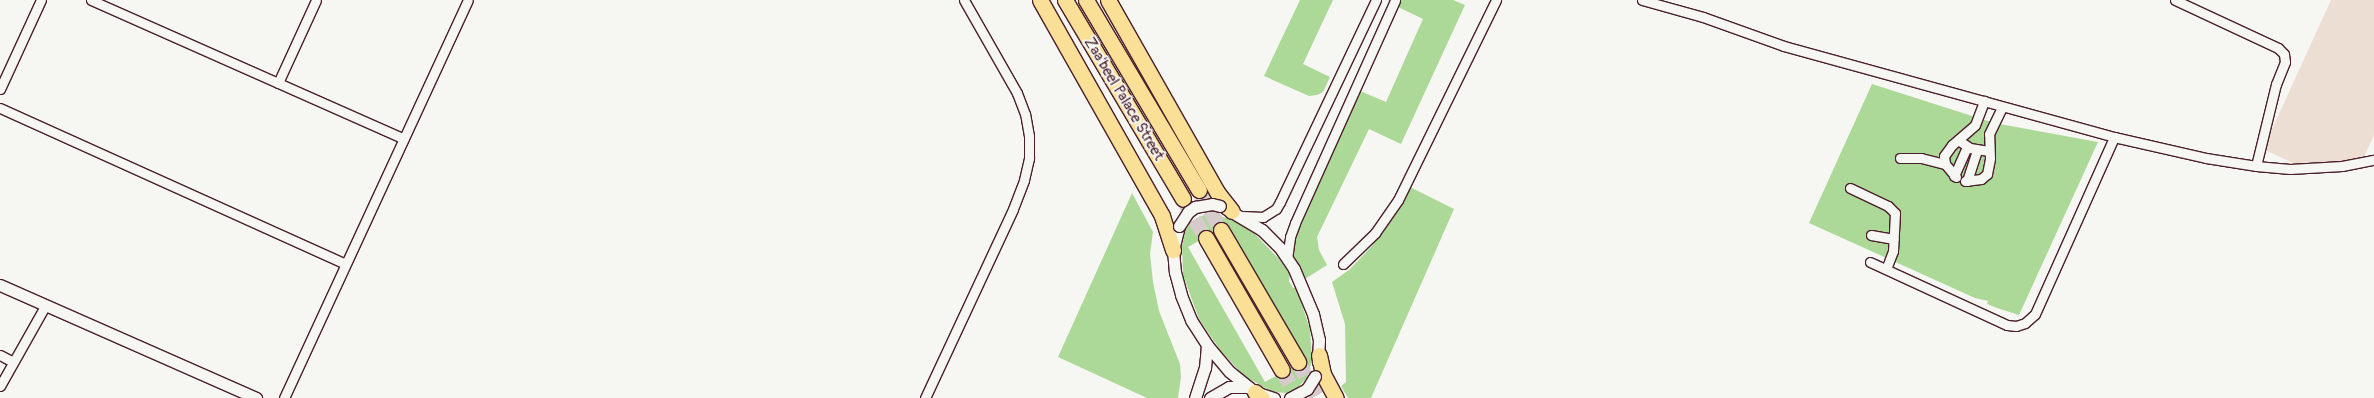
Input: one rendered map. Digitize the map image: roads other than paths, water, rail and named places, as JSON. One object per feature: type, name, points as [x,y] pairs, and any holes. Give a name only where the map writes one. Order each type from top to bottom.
[{"type":"main road","points":[[1040,0],[1162,216],[1173,250]]},
{"type":"main road","name":"Zaa'beel Palace Street","points":[[1065,0],[1183,199]]},
{"type":"main road","name":"Zaa'beel Palace Street","points":[[1086,0],[1199,190]]},
{"type":"main road","points":[[1108,0],[1218,192],[1231,211]]},
{"type":"main road","points":[[1221,230],[1298,362]]},
{"type":"main road","points":[[1206,238],[1282,370]]},
{"type":"main road","points":[[1319,355],[1323,374],[1336,398]]},
{"type":"street","points":[[0,89],[41,0]]},
{"type":"street","points":[[91,0],[404,139]]},
{"type":"street","points":[[278,83],[316,0]]},
{"type":"street","points":[[284,398],[468,0]]},
{"type":"street","points":[[925,398],[1013,209],[1024,180],[1029,158],[1027,121],[1018,93],[964,0]]},
{"type":"street","points":[[1255,392],[1230,372],[1207,345],[1191,320],[1181,295],[1175,272],[1173,250],[1179,226],[1188,212],[1195,207],[1212,204],[1249,218],[1263,217],[1276,209],[1376,0]]},
{"type":"street","points":[[1287,259],[1290,237],[1295,223],[1395,0]]},
{"type":"street","points":[[1343,264],[1375,233],[1396,204],[1496,0]]},
{"type":"street","points":[[1642,0],[1703,17],[1784,46],[1887,72],[2002,107],[2114,137],[2214,160],[2256,166],[2308,168],[2374,160]]},
{"type":"street","points":[[2174,0],[2278,48],[2284,54],[2285,62],[2276,84],[2256,166]]},
{"type":"street","points":[[1967,147],[1955,177],[1945,164],[1945,154],[1975,125],[1984,101]]},
{"type":"street","points":[[1977,150],[1966,181],[1986,176],[1989,163],[1990,129],[2002,107]]},
{"type":"street","points":[[0,108],[345,264]]},
{"type":"street","points":[[1870,262],[2007,325],[2016,326],[2025,323],[2035,314],[2114,137]]},
{"type":"street","points":[[1958,140],[1967,147],[1989,151]]},
{"type":"street","points":[[1900,158],[1921,158],[1945,164]]},
{"type":"street","points":[[1850,188],[1894,210],[1896,218],[1894,239],[1891,258],[1886,269]]},
{"type":"street","points":[[1231,211],[1266,234],[1287,259],[1310,302],[1316,325],[1319,355],[1315,376],[1307,388],[1290,398]]},
{"type":"street","points":[[1871,235],[1894,239]]},
{"type":"street","points":[[0,284],[45,306],[256,398]]},
{"type":"street","points":[[0,386],[45,306]]},
{"type":"street","points":[[1195,398],[1205,368],[1207,345]]},
{"type":"street","points":[[0,355],[13,362]]},
{"type":"street","points":[[1210,398],[1229,387],[1274,398]]},
{"type":"tunnel","points":[[1199,190],[1221,230]]},
{"type":"tunnel","points":[[1183,199],[1206,238]]},
{"type":"tunnel","points":[[1298,362],[1318,398]]},
{"type":"tunnel","points":[[1282,370],[1298,398]]}]
